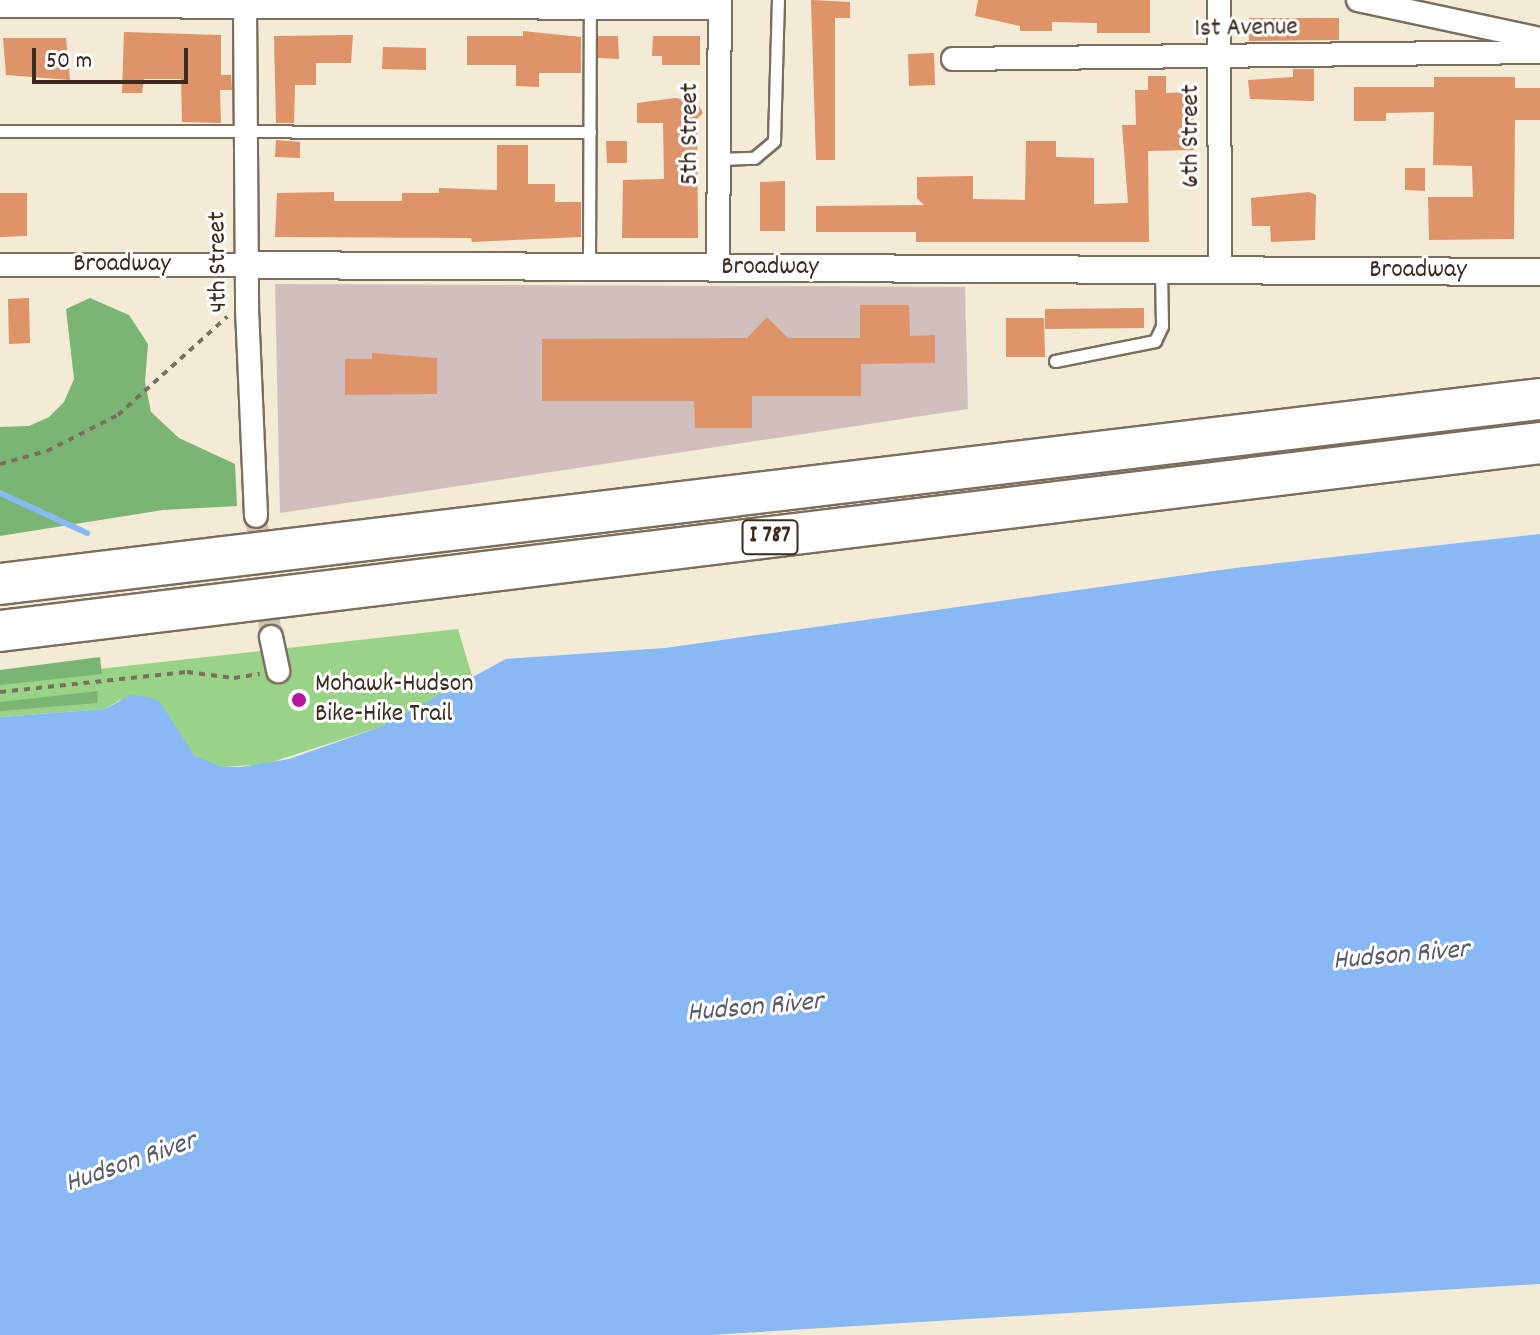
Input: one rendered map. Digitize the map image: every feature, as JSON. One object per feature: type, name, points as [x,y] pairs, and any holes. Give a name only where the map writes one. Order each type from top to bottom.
[{"type":"highway","name":"I 787","points":[[0,584],[1540,399]]},
{"type":"highway","name":"I 787","points":[[0,631],[1540,443]]},
{"type":"street","name":"6th Street","points":[[1219,0],[1220,271]]},
{"type":"street","points":[[1358,0],[1540,39]]},
{"type":"street","points":[[0,6],[169,3],[245,7],[407,4],[590,8],[720,4]]},
{"type":"street","name":"5th Street","points":[[718,268],[720,4]]},
{"type":"street","name":"4th Street","points":[[245,7],[246,265],[256,516]]},
{"type":"street","name":"1st Avenue","points":[[953,59],[1540,52]]},
{"type":"street","name":"Broadway","points":[[0,265],[1540,272]]},
{"type":"street","points":[[271,637],[278,671]]},
{"type":"lane","points":[[719,159],[758,157],[776,137],[778,0]]},
{"type":"lane","points":[[589,267],[590,8]]},
{"type":"lane","points":[[0,131],[590,132]]},
{"type":"lane","points":[[1055,361],[1155,341],[1161,330],[1161,270]]},
{"type":"path","points":[[0,464],[47,451],[118,415],[229,315],[247,309]]},
{"type":"path","points":[[0,692],[187,672],[234,678],[278,671]]},
{"type":"shaded area","points":[[275,284],[965,287],[968,409],[280,513]]},
{"type":"green space","points":[[90,298],[129,315],[148,344],[145,382],[151,412],[179,438],[235,464],[237,506],[163,510],[0,536],[0,427],[29,426],[49,417],[64,402],[74,379],[66,309]]},
{"type":"green space","points":[[458,629],[472,676],[451,693],[380,727],[266,764],[222,767],[208,763],[195,756],[183,739],[120,700],[105,709],[0,717],[0,680]]},
{"type":"green space","points":[[100,657],[102,674],[0,685],[0,670]]},
{"type":"green space","points":[[98,691],[97,703],[0,711],[0,702]]},
{"type":"water","name":"Hudson River","points":[[1540,534],[1540,1284],[710,1335],[0,1335],[0,717],[105,709],[131,695],[149,697],[159,701],[195,756],[222,767],[241,767],[289,759],[380,727],[506,659],[665,648],[1235,568]]},
{"type":"building","points":[[811,0],[850,2],[850,18],[835,18],[835,160],[816,160]]},
{"type":"building","points":[[978,0],[1150,0],[1150,33],[1097,33],[1097,23],[1052,22],[1052,31],[1020,31],[1020,26],[975,16]]},
{"type":"building","points":[[1249,18],[1339,18],[1339,40],[1249,41]]},
{"type":"building","points":[[523,31],[581,37],[581,73],[539,73],[539,87],[516,86],[516,65],[467,65],[467,36],[523,36]]},
{"type":"building","points":[[124,32],[221,35],[221,75],[231,75],[232,90],[220,90],[221,123],[182,122],[181,79],[144,79],[142,93],[122,93]]},
{"type":"building","points":[[353,35],[351,63],[316,63],[316,85],[295,85],[294,123],[276,123],[274,36]]},
{"type":"building","points":[[598,36],[618,36],[619,59],[598,58]]},
{"type":"building","points":[[653,36],[700,36],[700,65],[662,65],[662,56],[652,56]]},
{"type":"building","points":[[3,38],[66,38],[70,80],[6,75]]},
{"type":"building","points":[[383,47],[426,48],[426,70],[382,69]]},
{"type":"building","points":[[934,53],[935,85],[909,86],[908,54]]},
{"type":"building","points":[[1293,69],[1314,69],[1314,101],[1250,99],[1248,80],[1293,77]]},
{"type":"building","points":[[1148,76],[1166,76],[1166,93],[1193,92],[1194,150],[1148,151],[1149,242],[916,242],[916,232],[816,232],[816,206],[924,205],[917,198],[917,177],[973,176],[973,199],[1025,200],[1026,141],[1056,141],[1056,157],[1094,158],[1094,204],[1128,203],[1122,125],[1136,125],[1135,90],[1148,90]]},
{"type":"building","points":[[1434,77],[1515,77],[1515,88],[1540,88],[1540,120],[1515,120],[1514,239],[1429,240],[1428,197],[1473,197],[1472,166],[1433,165],[1434,112],[1386,113],[1386,121],[1354,121],[1354,87],[1434,87]]},
{"type":"building","points":[[675,98],[697,102],[703,113],[697,119],[698,238],[622,238],[623,180],[664,179],[663,123],[637,123],[637,103]]},
{"type":"building","points":[[276,140],[300,142],[300,158],[275,157]]},
{"type":"building","points":[[606,141],[627,141],[627,163],[607,163]]},
{"type":"building","points":[[497,145],[528,145],[528,184],[555,184],[555,202],[581,202],[581,237],[472,242],[471,238],[275,237],[277,193],[334,192],[334,201],[402,201],[402,193],[439,193],[439,188],[497,190]]},
{"type":"building","points":[[1405,168],[1425,168],[1425,191],[1405,190]]},
{"type":"building","points":[[785,181],[785,231],[760,231],[760,182]]},
{"type":"building","points":[[1309,192],[1316,195],[1315,240],[1271,242],[1270,226],[1252,226],[1251,198]]},
{"type":"building","points":[[0,193],[27,193],[27,236],[0,237]]},
{"type":"building","points":[[29,298],[30,343],[9,344],[8,299]]},
{"type":"building","points":[[860,305],[909,305],[910,336],[935,335],[935,363],[861,364],[861,396],[752,396],[752,428],[695,428],[694,401],[542,401],[542,339],[747,338],[767,317],[788,338],[860,338]]},
{"type":"building","points":[[1144,308],[1144,328],[1045,329],[1045,309]]},
{"type":"building","points":[[1006,318],[1044,318],[1045,357],[1006,357]]},
{"type":"building","points":[[372,353],[437,358],[437,394],[345,395],[345,359],[372,359]]},
{"type":"waterway","points":[[0,493],[87,533]]},
{"type":"tunnel","points":[[256,516],[271,637]]},
{"type":"place","name":"Mohawk-Hudson Bike-Hike Trail","points":[[299,700]]}]
